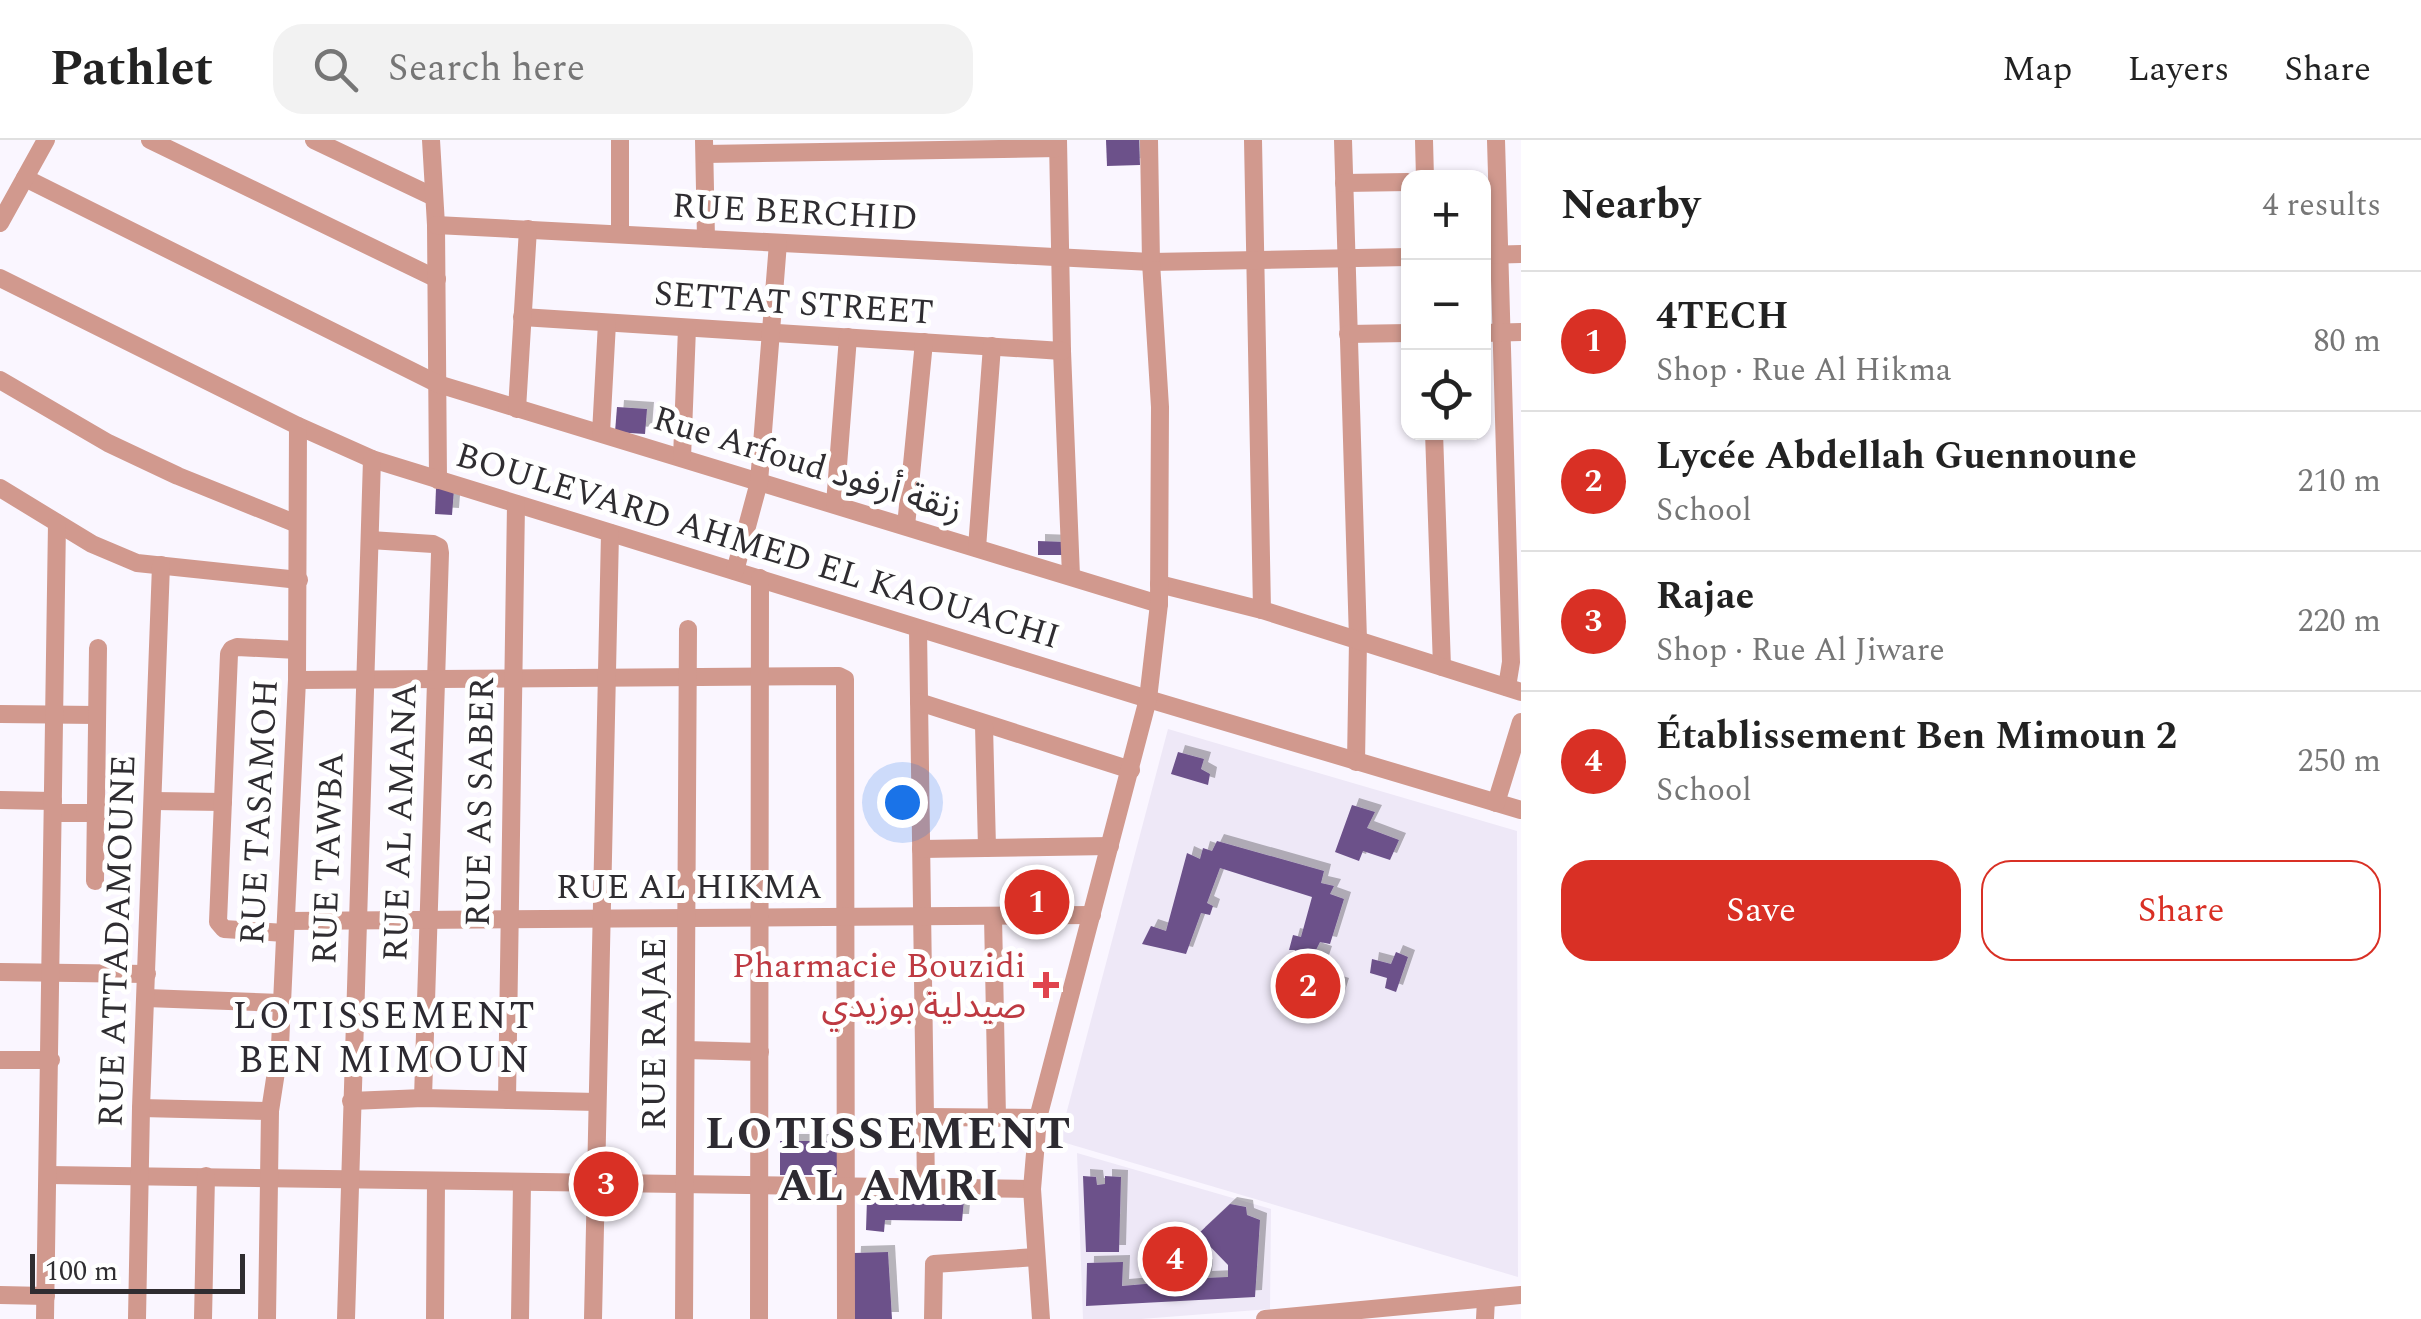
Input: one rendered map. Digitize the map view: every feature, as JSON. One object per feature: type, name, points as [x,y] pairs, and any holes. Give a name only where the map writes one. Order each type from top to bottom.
[{"type":"street","points":[[0,223],[46,140]]},
{"type":"street","points":[[150,140],[436,279]]},
{"type":"street","points":[[314,140],[434,197]]},
{"type":"street","points":[[431,140],[436,225],[438,480]]},
{"type":"street","points":[[620,140],[620,233]]},
{"type":"street","points":[[1042,1319],[1032,1189],[1038,1118],[1148,699],[1159,604],[1160,407],[1151,262],[1149,140]]},
{"type":"street","points":[[1254,140],[1262,610]]},
{"type":"street","points":[[1343,140],[1358,640],[1356,762]]},
{"type":"street","points":[[1424,140],[1425,170]]},
{"type":"street","points":[[1491,172],[1496,140]]},
{"type":"street","points":[[706,239],[704,147],[1058,144],[1071,576]]},
{"type":"street","name":"Rue Arfoud زنقة أرفود","points":[[25,178],[438,384],[1159,604]]},
{"type":"street","points":[[1344,183],[1401,182]]},
{"type":"street","points":[[1159,584],[1262,610],[1514,690],[1513,419],[1492,255],[1491,217]]},
{"type":"street","name":"RUE BERCHID","points":[[436,225],[1151,262],[1401,257]]},
{"type":"street","points":[[517,409],[528,230]]},
{"type":"street","points":[[735,571],[759,482],[778,243]]},
{"type":"street","points":[[1492,255],[1521,254]]},
{"type":"street","name":"BOULEVARD AHMED EL KAOUACHI","points":[[0,278],[372,459],[918,629],[1521,810]]},
{"type":"street","name":"SETTAT STREET","points":[[522,317],[1062,351]]},
{"type":"street","points":[[601,434],[607,322]]},
{"type":"street","points":[[682,458],[687,328]]},
{"type":"street","points":[[1348,334],[1401,333]]},
{"type":"street","points":[[835,504],[848,338]]},
{"type":"street","points":[[906,526],[924,342]]},
{"type":"street","points":[[977,548],[992,346]]},
{"type":"street","points":[[0,380],[108,443],[298,524]]},
{"type":"street","name":"RUE TASAMOH","points":[[267,1319],[270,1111],[280,1046],[297,680],[298,426]]},
{"type":"street","points":[[1434,440],[1442,667]]},
{"type":"street","name":"RUE TAWBA","points":[[346,1319],[372,459]]},
{"type":"street","points":[[0,488],[56,524],[137,563],[298,580]]},
{"type":"street","name":"RUE AS SABER","points":[[507,1100],[516,504]]},
{"type":"street","points":[[44,1319],[51,1060],[56,524]]},
{"type":"street","points":[[593,1319],[610,533]]},
{"type":"street","name":"RUE AL AMANA","points":[[370,540],[440,547],[423,1098]]},
{"type":"street","name":"RUE ATTADAMOUNE","points":[[137,1319],[161,565]]},
{"type":"street","points":[[760,578],[760,1319]]},
{"type":"street","name":"RUE RAJAE","points":[[684,1319],[688,628]]},
{"type":"street","points":[[918,629],[926,1187]]},
{"type":"street","points":[[96,881],[98,648]]},
{"type":"street","points":[[154,801],[223,802],[232,649],[297,650]]},
{"type":"street","points":[[297,680],[839,676],[848,685],[846,1319]]},
{"type":"street","points":[[919,702],[1130,770]]},
{"type":"street","points":[[0,714],[97,715]]},
{"type":"street","points":[[1496,802],[1521,722]]},
{"type":"street","points":[[984,725],[987,848]]},
{"type":"street","points":[[0,800],[96,813]]},
{"type":"street","name":"RUE AL HIKMA","points":[[223,802],[219,927],[428,920],[1092,916]]},
{"type":"street","points":[[921,849],[1110,846]]},
{"type":"street","points":[[993,916],[997,1118]]},
{"type":"street","points":[[0,972],[146,974]]},
{"type":"street","points":[[146,998],[282,1004]]},
{"type":"street","points":[[686,1050],[760,1052]]},
{"type":"street","points":[[0,1060],[51,1060]]},
{"type":"street","points":[[351,1100],[597,1102]]},
{"type":"street","points":[[141,1108],[270,1111]]},
{"type":"street","points":[[924,1117],[1038,1118]]},
{"type":"street","points":[[48,1175],[1032,1189]]},
{"type":"street","points":[[204,1319],[206,1176]]},
{"type":"street","points":[[435,1319],[436,1182]]},
{"type":"street","points":[[520,1319],[522,1182]]},
{"type":"street","points":[[934,1319],[934,1264],[1036,1258]]},
{"type":"street","points":[[0,1295],[46,1296]]},
{"type":"street","points":[[1265,1319],[1357,1315],[1521,1296]]},
{"type":"street","points":[[1486,1298],[1486,1319]]},
{"type":"shaded area","points":[[1168,729],[1517,831],[1518,1277],[1059,1141]]},
{"type":"shaded area","points":[[1077,1153],[1271,1209],[1270,1309],[1141,1319],[1083,1319]]},
{"type":"building","points":[[1106,140],[1139,140],[1140,165],[1107,166]]},
{"type":"building","points":[[617,407],[647,409],[645,434],[615,432]]},
{"type":"building","points":[[436,488],[454,489],[452,515],[435,514]]},
{"type":"building","points":[[1038,541],[1065,542],[1065,555],[1038,555]]},
{"type":"building","points":[[1178,752],[1204,759],[1201,769],[1210,774],[1208,785],[1171,774]]},
{"type":"building","points":[[1352,805],[1375,812],[1367,828],[1399,840],[1390,860],[1363,851],[1359,861],[1335,852]]},
{"type":"building","points":[[1217,841],[1324,871],[1321,883],[1334,886],[1330,894],[1344,899],[1330,944],[1320,942],[1316,950],[1325,953],[1317,977],[1342,985],[1337,1001],[1284,988],[1295,950],[1289,950],[1293,935],[1301,937],[1312,897],[1220,868],[1207,903],[1213,906],[1210,915],[1201,913],[1186,954],[1142,944],[1151,926],[1166,931],[1187,853],[1200,859],[1203,848],[1212,851]]},
{"type":"building","points":[[1396,952],[1408,957],[1396,992],[1385,988],[1387,978],[1370,973],[1372,959],[1391,964]]},
{"type":"building","points":[[780,1141],[839,1141],[839,1175],[780,1175]]},
{"type":"building","points":[[1083,1176],[1096,1177],[1097,1185],[1105,1184],[1105,1176],[1121,1177],[1119,1252],[1086,1252]]},
{"type":"building","points":[[867,1199],[964,1200],[962,1221],[885,1220],[884,1232],[866,1230]]},
{"type":"building","points":[[1230,1204],[1246,1207],[1247,1215],[1260,1220],[1255,1297],[1086,1306],[1087,1263],[1123,1262],[1122,1286],[1191,1280],[1195,1265],[1206,1266],[1205,1278],[1228,1277],[1228,1265],[1198,1234]]},
{"type":"building","points":[[888,1252],[892,1319],[851,1319],[854,1253]]},
{"type":"place","name":"4TECH","points":[[1037,902]]},
{"type":"place","name":"Pharmacie Bouzidi صيدلية بوزيدي","points":[[1046,985]]},
{"type":"place","name":"Lycée Abdellah Guennoune","points":[[1308,986]]},
{"type":"place","name":"Rajae","points":[[606,1184]]},
{"type":"place","name":"Établissement Ben Mimoun 2","points":[[1175,1259]]},
{"type":"district","name":"LOTISSEMENT BEN MIMOUN","points":[[385,1037]]},
{"type":"district","name":"LOTISSEMENT AL AMRI","points":[[889,1158]]}]
